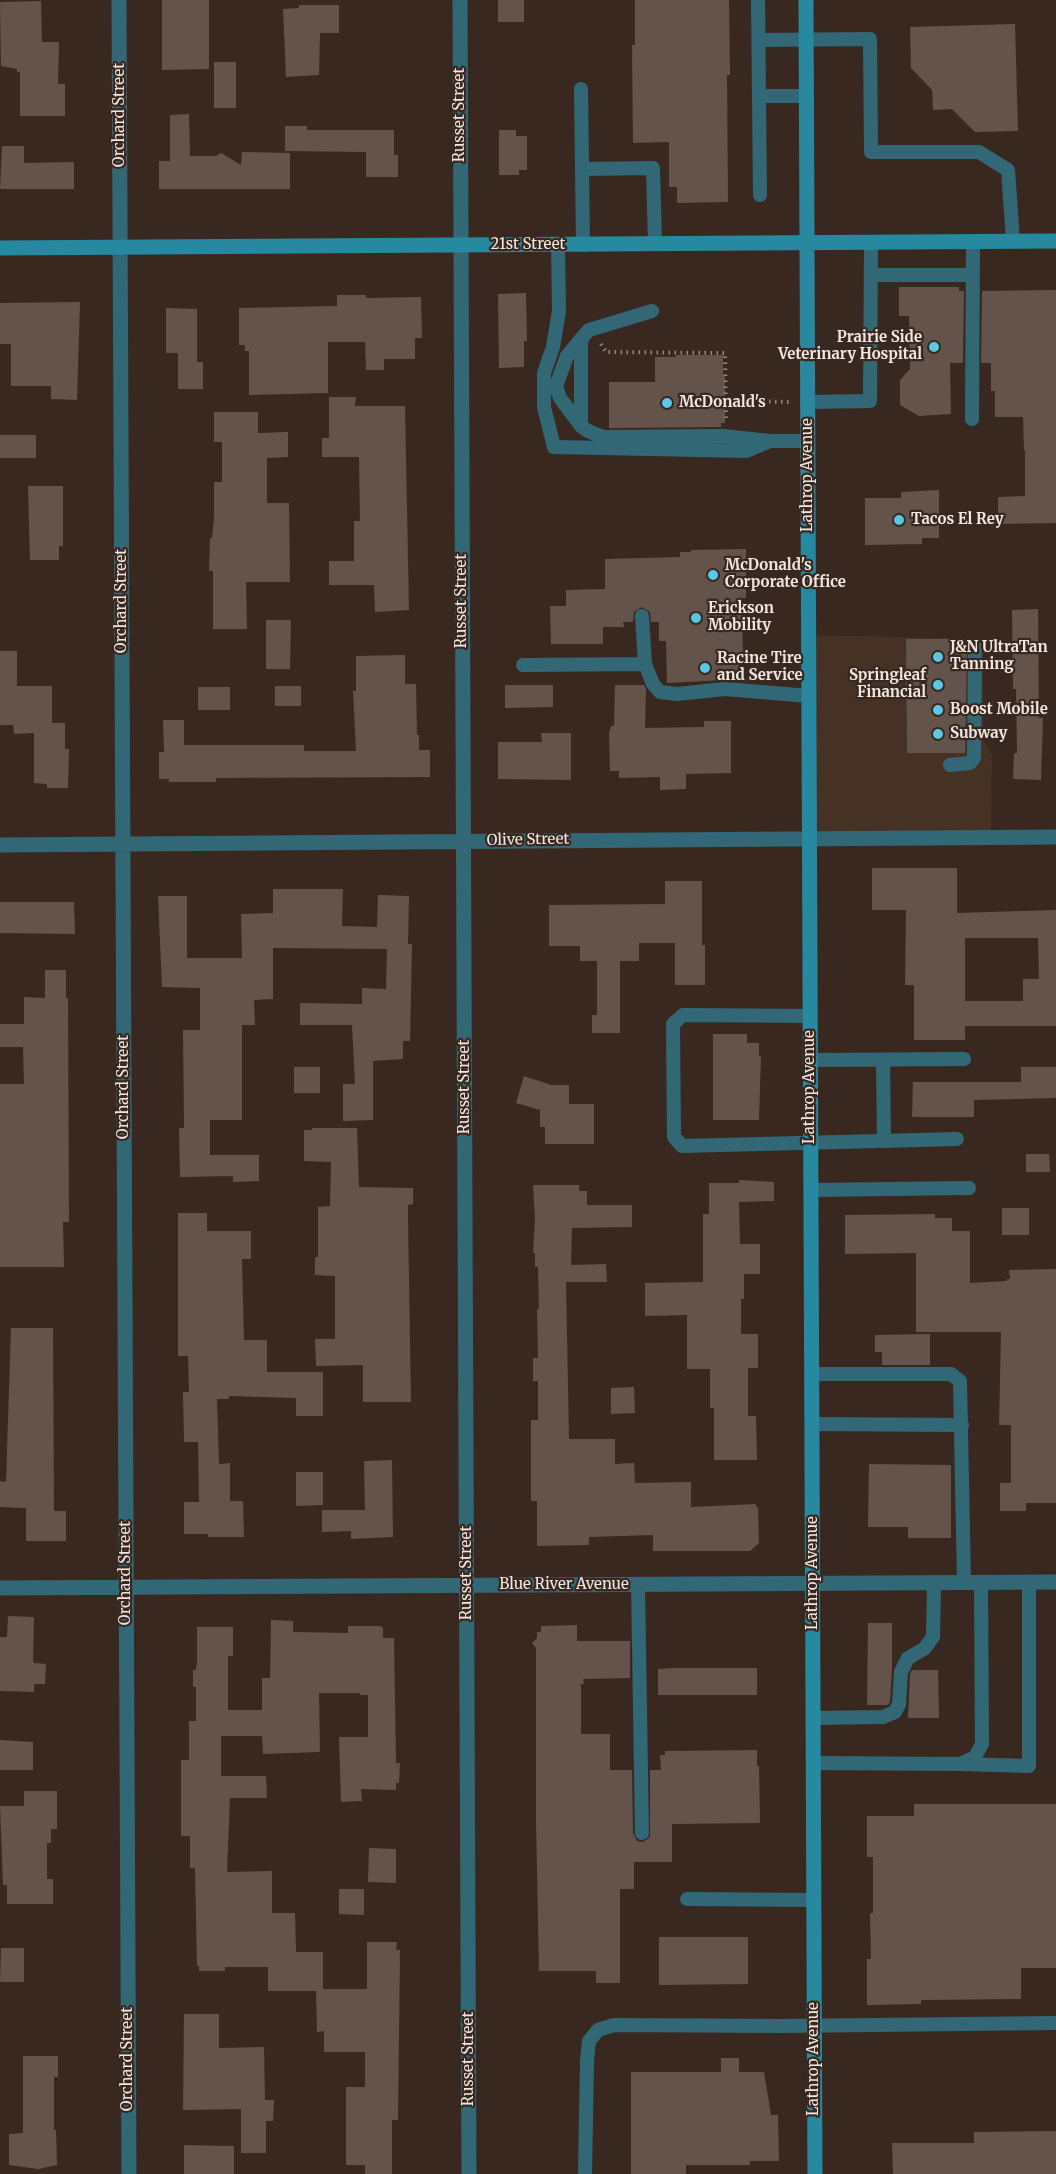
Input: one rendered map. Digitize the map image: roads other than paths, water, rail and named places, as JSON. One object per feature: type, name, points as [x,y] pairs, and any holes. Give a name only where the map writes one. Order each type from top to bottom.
[{"type":"street","name":"Orchard Street","points":[[119,0],[129,2174]]},
{"type":"street","name":"Russet Street","points":[[460,0],[469,2174]]},
{"type":"street","name":"Lathrop Avenue","points":[[806,0],[815,2174]]},
{"type":"street","name":"21st Street","points":[[0,248],[1056,241]]},
{"type":"street","name":"Olive Street","points":[[0,844],[1056,837]]},
{"type":"street","name":"Blue River Avenue","points":[[0,1588],[1056,1582]]},
{"type":"lane","points":[[758,0],[760,195]]},
{"type":"lane","points":[[759,40],[870,39],[871,152],[979,152],[1008,170],[1013,241]]},
{"type":"lane","points":[[581,88],[583,245]]},
{"type":"lane","points":[[759,96],[807,96]]},
{"type":"lane","points":[[582,169],[653,168],[655,244]]},
{"type":"lane","points":[[972,419],[973,241]]},
{"type":"lane","points":[[807,402],[870,401],[871,242]]},
{"type":"lane","points":[[558,244],[559,311],[553,346],[544,373],[544,407],[554,447],[746,452],[770,441]]},
{"type":"lane","points":[[871,275],[972,275]]},
{"type":"lane","points":[[652,311],[585,335],[567,356],[559,372],[556,386],[560,398],[581,426],[603,437],[723,436],[770,441],[808,441]]},
{"type":"lane","points":[[581,426],[585,335]]},
{"type":"lane","points":[[553,346],[559,372]]},
{"type":"lane","points":[[642,616],[645,664],[653,684],[660,693],[677,694],[725,689],[809,696]]},
{"type":"lane","points":[[950,765],[970,763],[974,758],[975,647]]},
{"type":"lane","points":[[523,665],[645,664]]},
{"type":"lane","points":[[810,1016],[683,1015],[673,1024],[674,1137],[682,1146],[957,1139]]},
{"type":"lane","points":[[810,1059],[964,1059]]},
{"type":"lane","points":[[883,1060],[884,1141]]},
{"type":"lane","points":[[811,1190],[969,1188]]},
{"type":"lane","points":[[812,1374],[951,1374],[962,1384],[964,1583]]},
{"type":"lane","points":[[812,1424],[962,1425]]},
{"type":"lane","points":[[813,1763],[1029,1766],[1029,1582]]},
{"type":"lane","points":[[813,1718],[883,1717],[895,1712],[899,1704],[901,1672],[908,1658],[924,1649],[933,1637],[934,1583]]},
{"type":"lane","points":[[960,1764],[975,1757],[982,1744],[981,1583]]},
{"type":"lane","points":[[638,1585],[642,1833]]},
{"type":"lane","points":[[687,1899],[814,1900]]},
{"type":"lane","points":[[585,2174],[587,2061],[589,2041],[598,2030],[614,2025],[1056,2024]]},
{"type":"place","name":"Prairie Side Veterinary Hospital","points":[[934,347]]},
{"type":"place","name":"McDonald's","points":[[667,403]]},
{"type":"place","name":"Tacos El Rey","points":[[899,520]]},
{"type":"place","name":"McDonald's Corporate Office","points":[[713,575]]},
{"type":"place","name":"Erickson Mobility","points":[[696,618]]},
{"type":"place","name":"J&N UltraTan Tanning","points":[[938,657]]},
{"type":"place","name":"Racine Tire and Service","points":[[705,668]]},
{"type":"place","name":"Springleaf Financial","points":[[938,685]]},
{"type":"place","name":"Boost Mobile","points":[[938,710]]},
{"type":"place","name":"Subway","points":[[938,734]]}]
